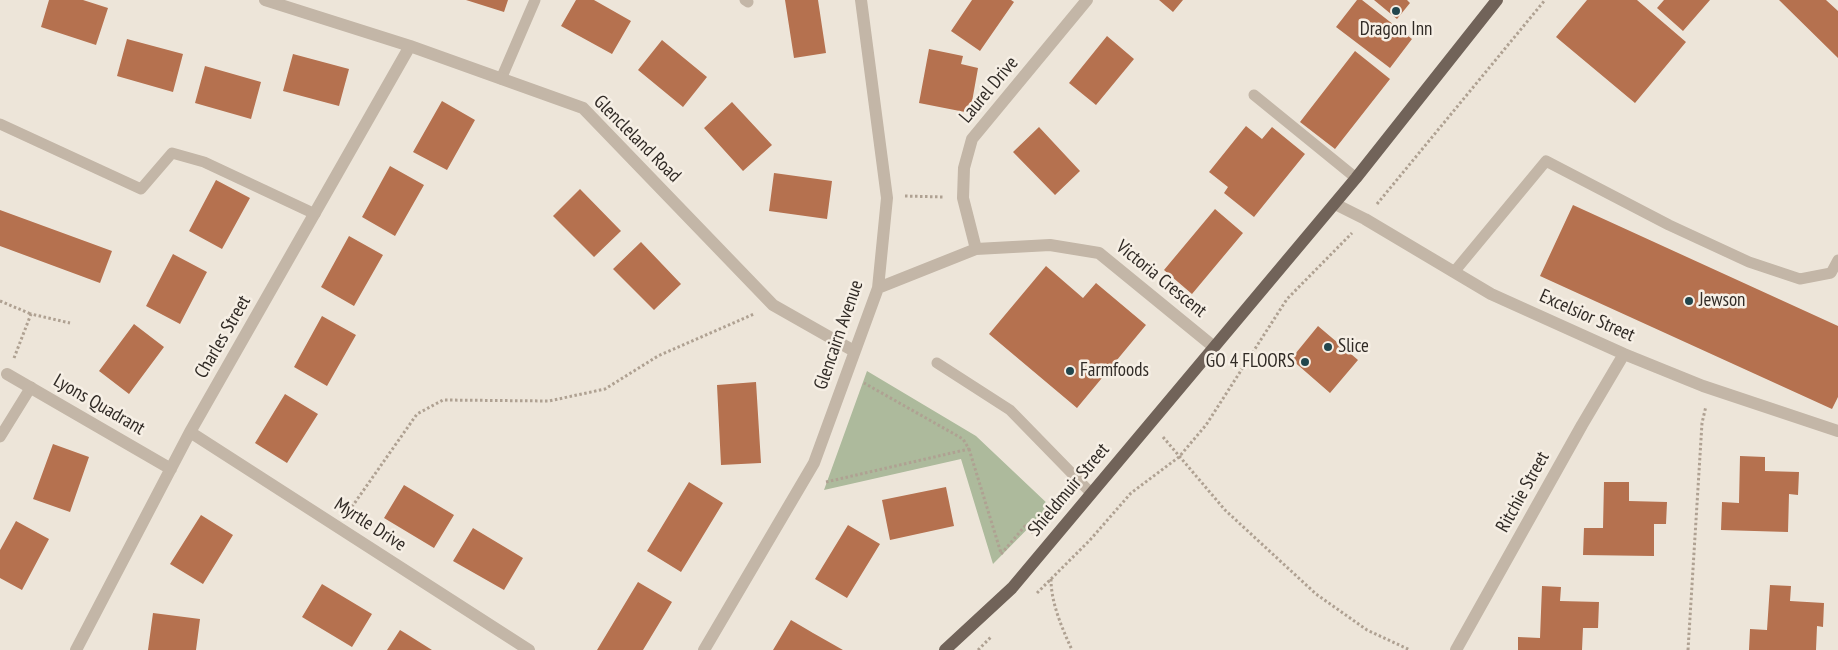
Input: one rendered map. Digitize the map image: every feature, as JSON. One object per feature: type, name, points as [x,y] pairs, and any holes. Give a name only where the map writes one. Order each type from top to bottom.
[{"type":"main road","name":"Shieldmuir Street","points":[[945,650],[1012,588],[1335,204],[1498,0]]},
{"type":"street","name":"Glencleland Road","points":[[265,0],[410,46],[583,108],[773,305],[854,351]]},
{"type":"street","name":"Glencairn Avenue","points":[[704,650],[814,464],[878,288],[887,198],[862,0]]},
{"type":"street","name":"Laurel Drive","points":[[976,249],[963,198],[964,168],[972,139],[1087,0]]},
{"type":"street","name":"Charles Street","points":[[76,650],[190,432],[410,46]]},
{"type":"street","name":"Excelsior Street","points":[[1335,204],[1365,219],[1491,294],[1624,354],[1711,388],[1838,431]]},
{"type":"street","name":"Victoria Crescent","points":[[878,288],[976,249],[1050,245],[1099,253],[1214,346]]},
{"type":"street","name":"Ritchie Street","points":[[1456,650],[1624,354]]},
{"type":"street","name":"Lyons Quadrant","points":[[7,374],[171,469]]},
{"type":"street","name":"Myrtle Drive","points":[[190,432],[529,650]]},
{"type":"lane","points":[[501,79],[535,0]]},
{"type":"lane","points":[[1254,95],[1356,178]]},
{"type":"lane","points":[[0,124],[141,188],[172,152],[204,162],[315,214]]},
{"type":"lane","points":[[1454,272],[1546,161],[1678,229],[1749,262],[1800,279],[1831,273],[1838,260]]},
{"type":"lane","points":[[938,364],[1010,410],[1091,493]]},
{"type":"lane","points":[[0,437],[31,387]]},
{"type":"path","points":[[1031,598],[1090,540],[1131,493],[1180,456],[1206,425],[1287,299],[1365,219],[1546,0]]},
{"type":"path","points":[[887,198],[910,195],[963,198]]},
{"type":"path","points":[[0,301],[31,314],[70,324]]},
{"type":"path","points":[[338,527],[417,414],[443,400],[549,401],[605,389],[658,356],[748,318],[773,305]]},
{"type":"path","points":[[7,374],[31,314]]},
{"type":"path","points":[[846,373],[963,439],[969,449],[1001,554]]},
{"type":"path","points":[[1688,650],[1702,423],[1711,388]]},
{"type":"path","points":[[1151,423],[1225,510],[1316,594],[1367,630],[1410,650]]},
{"type":"path","points":[[801,486],[969,449]]},
{"type":"path","points":[[978,650],[998,631]]},
{"type":"green space","points":[[867,371],[976,436],[1050,506],[993,564],[961,459],[824,490]]},
{"type":"building","points":[[49,0],[83,0],[108,8],[96,45],[41,27]]},
{"type":"building","points":[[466,0],[508,0],[504,12]]},
{"type":"building","points":[[576,0],[594,0],[631,21],[612,54],[561,26]]},
{"type":"building","points":[[785,0],[818,0],[826,53],[794,58]]},
{"type":"building","points":[[972,0],[1011,0],[1014,2],[980,51],[951,31]]},
{"type":"building","points":[[1159,0],[1183,0],[1173,12]]},
{"type":"building","points":[[1357,0],[1362,0],[1412,39],[1390,68],[1336,27]]},
{"type":"building","name":"Dragon Inn","points":[[1374,0],[1407,0],[1410,3],[1397,19]]},
{"type":"building","points":[[1587,0],[1637,0],[1686,42],[1635,103],[1556,37]]},
{"type":"building","points":[[1664,0],[1710,0],[1683,31],[1657,8]]},
{"type":"building","points":[[1779,0],[1826,0],[1838,11],[1838,58]]},
{"type":"building","points":[[1107,36],[1134,59],[1096,105],[1069,83]]},
{"type":"building","points":[[127,39],[183,54],[173,92],[117,76]]},
{"type":"building","points":[[662,40],[707,77],[683,107],[638,70]]},
{"type":"building","points":[[929,49],[963,56],[961,64],[978,68],[970,113],[919,103]]},
{"type":"building","points":[[1355,51],[1390,79],[1335,149],[1300,122]]},
{"type":"building","points":[[293,54],[349,69],[339,106],[283,91]]},
{"type":"building","points":[[205,66],[261,82],[251,119],[195,103]]},
{"type":"building","points":[[442,101],[475,120],[447,170],[413,152]]},
{"type":"building","points":[[732,102],[772,145],[743,171],[704,128]]},
{"type":"building","points":[[1246,126],[1262,139],[1272,127],[1305,154],[1254,217],[1224,193],[1228,187],[1209,172]]},
{"type":"building","points":[[1039,127],[1080,171],[1055,195],[1013,152]]},
{"type":"building","points":[[390,166],[424,185],[395,236],[362,217]]},
{"type":"building","points":[[774,173],[832,181],[827,219],[769,211]]},
{"type":"building","points":[[216,180],[250,198],[222,249],[189,231]]},
{"type":"building","points":[[580,189],[621,231],[594,257],[553,216]]},
{"type":"building","name":"Jewson","points":[[1573,205],[1838,326],[1838,397],[1832,409],[1540,276]]},
{"type":"building","points":[[1215,209],[1243,233],[1192,294],[1164,270]]},
{"type":"building","points":[[0,210],[112,251],[100,283],[0,246]]},
{"type":"building","points":[[349,236],[383,255],[354,306],[321,287]]},
{"type":"building","points":[[641,242],[681,284],[654,310],[613,269]]},
{"type":"building","points":[[173,254],[207,272],[180,324],[146,306]]},
{"type":"building","name":"Farmfoods","points":[[1046,266],[1083,298],[1096,283],[1146,325],[1077,408],[989,334]]},
{"type":"building","points":[[322,316],[356,335],[327,386],[294,367]]},
{"type":"building","points":[[134,324],[164,347],[129,394],[99,371]]},
{"type":"building","points":[[1318,326],[1358,360],[1330,393],[1291,359]]},
{"type":"building","points":[[756,382],[761,463],[721,465],[717,385]]},
{"type":"building","points":[[285,394],[318,414],[287,463],[255,443]]},
{"type":"building","points":[[53,444],[89,457],[70,512],[33,499]]},
{"type":"building","points":[[1740,456],[1765,457],[1765,471],[1799,472],[1798,495],[1789,494],[1788,532],[1721,530],[1722,502],[1739,503]]},
{"type":"building","points":[[689,482],[723,503],[681,572],[647,551]]},
{"type":"building","points":[[1604,482],[1629,482],[1629,501],[1667,502],[1666,524],[1654,524],[1654,556],[1583,555],[1584,528],[1603,528]]},
{"type":"building","points":[[404,485],[454,515],[434,548],[384,518]]},
{"type":"building","points":[[946,487],[954,526],[890,540],[882,500]]},
{"type":"building","points":[[201,515],[233,535],[203,584],[170,564]]},
{"type":"building","points":[[16,521],[49,539],[22,590],[0,578],[0,550]]},
{"type":"building","points":[[848,525],[880,544],[847,598],[815,579]]},
{"type":"building","points":[[473,528],[523,558],[504,590],[453,561]]},
{"type":"building","points":[[638,582],[672,602],[643,650],[597,650]]},
{"type":"building","points":[[322,584],[372,614],[352,647],[302,617]]},
{"type":"building","points":[[1770,585],[1791,586],[1790,601],[1824,603],[1823,627],[1817,626],[1816,650],[1749,650],[1750,629],[1767,630]]},
{"type":"building","points":[[1542,586],[1561,587],[1560,601],[1599,602],[1598,628],[1583,628],[1582,650],[1518,650],[1518,637],[1540,638]]},
{"type":"building","points":[[153,613],[200,619],[196,650],[148,650]]},
{"type":"building","points":[[791,620],[813,633],[843,650],[773,650]]},
{"type":"building","points":[[400,630],[405,633],[432,650],[387,650]]},
{"type":"place","name":"Dragon Inn","points":[[1396,11]]},
{"type":"place","name":"Jewson","points":[[1689,301]]},
{"type":"place","name":"Slice","points":[[1328,347]]},
{"type":"place","name":"GO 4 FLOORS","points":[[1305,362]]},
{"type":"place","name":"Farmfoods","points":[[1070,371]]}]
